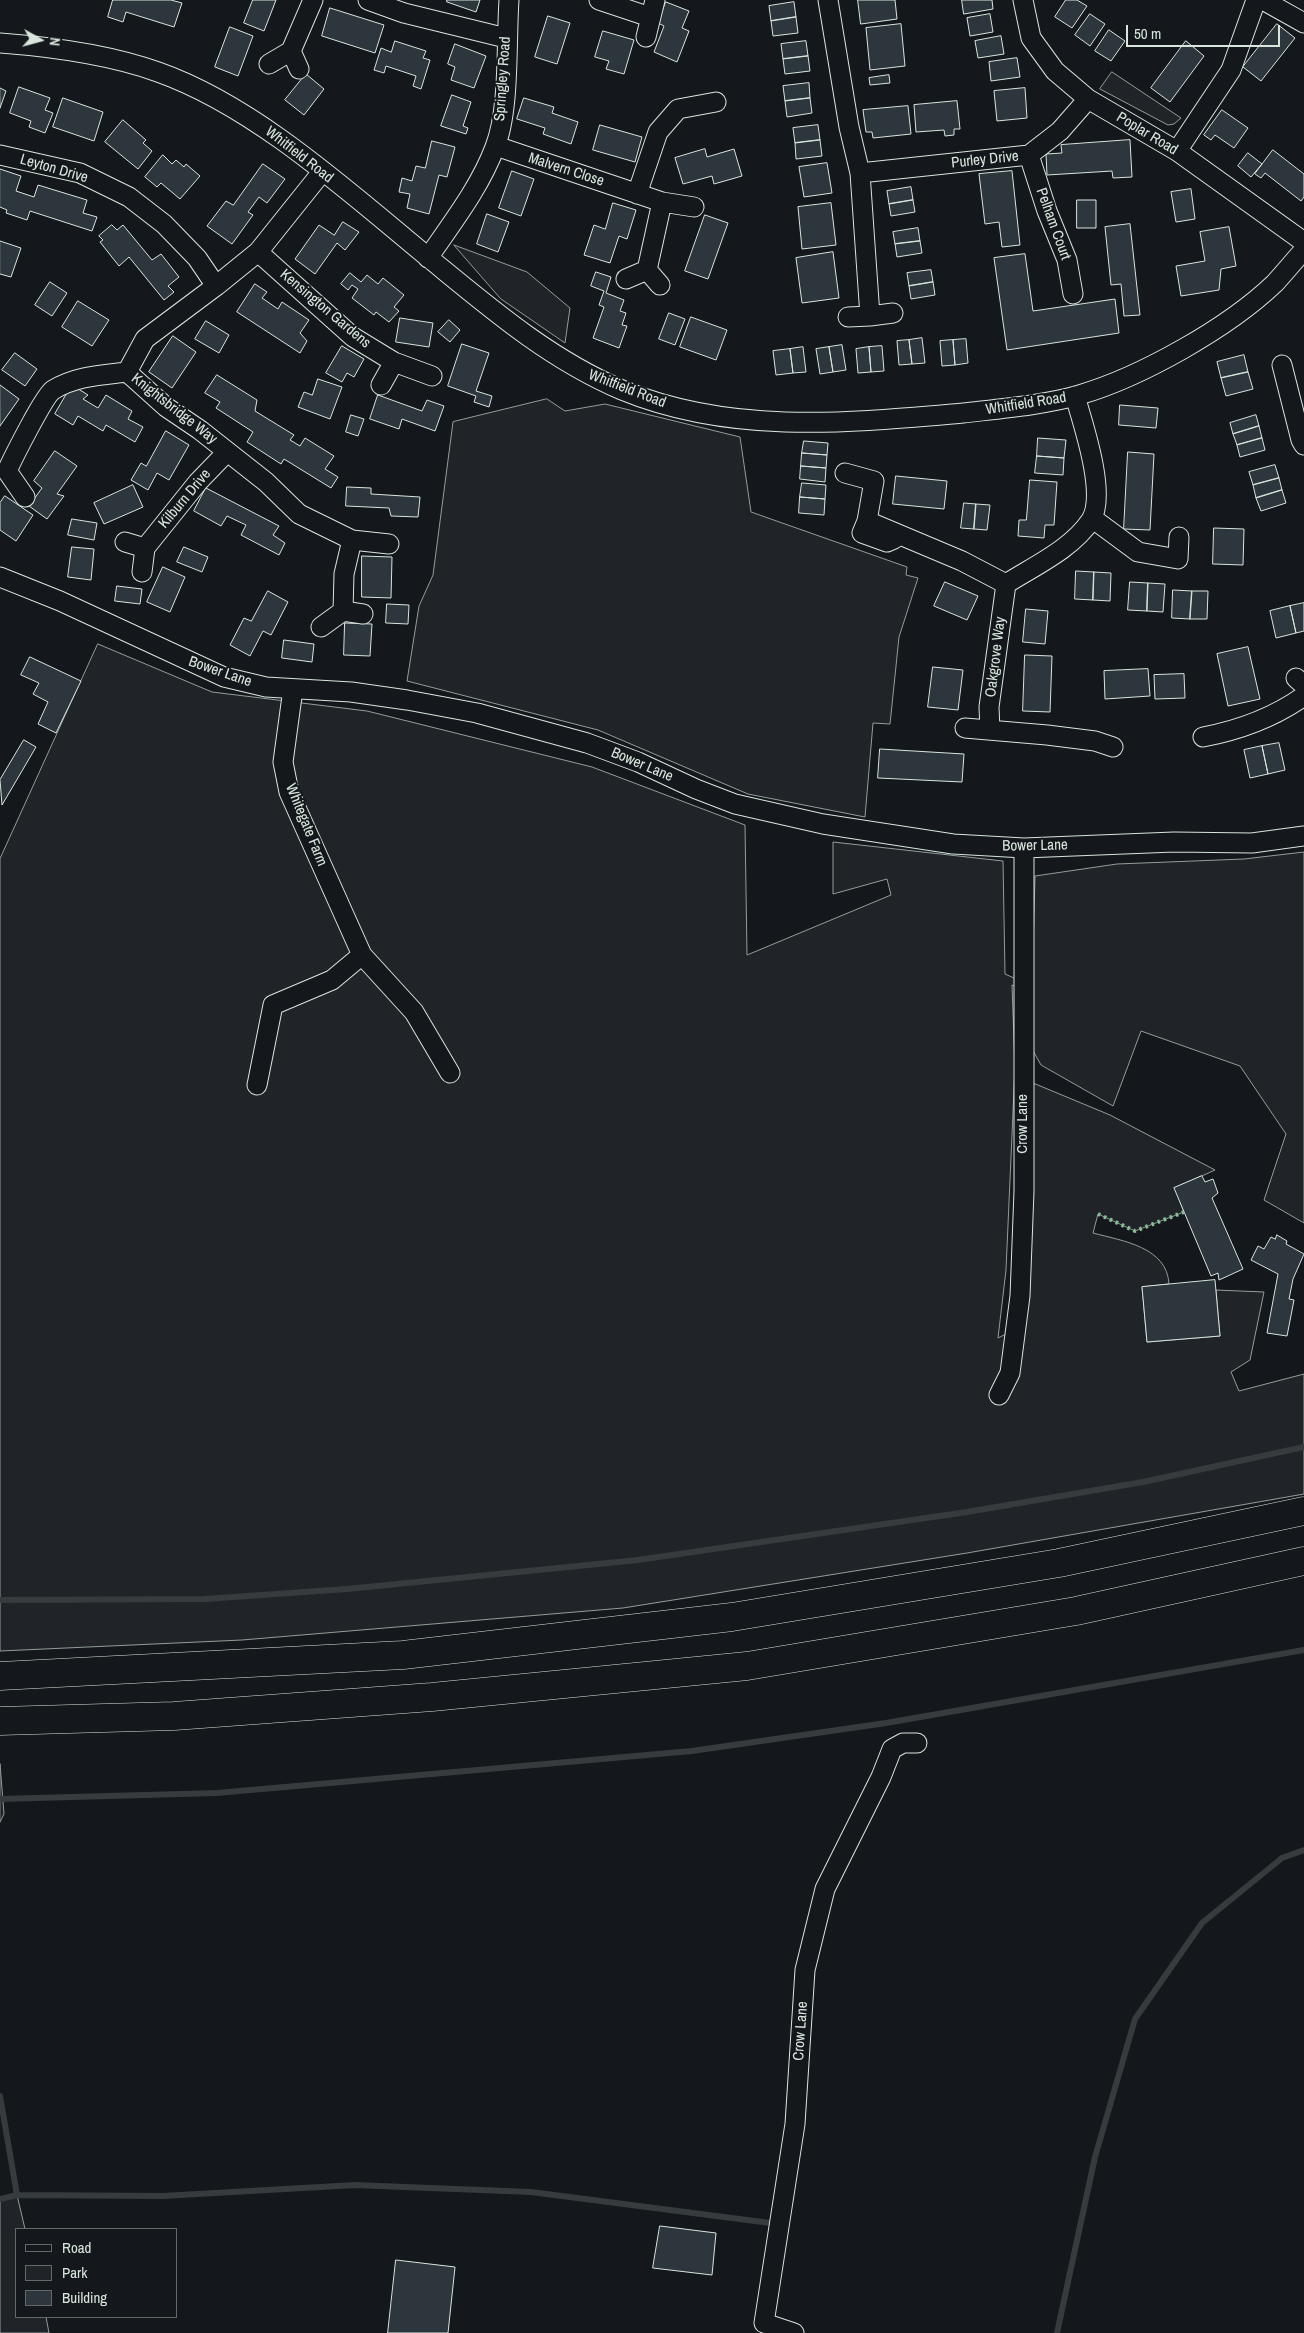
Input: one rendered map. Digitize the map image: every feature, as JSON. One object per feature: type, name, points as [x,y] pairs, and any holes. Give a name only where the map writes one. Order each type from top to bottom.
[{"type":"highway","points":[[0,1676],[403,1655],[732,1617],[1059,1563],[1304,1511]]},
{"type":"highway","points":[[0,1721],[174,1716],[432,1698],[747,1666],[1076,1611],[1304,1561]]},
{"type":"street","points":[[269,64],[291,51],[313,0]]},
{"type":"street","points":[[368,0],[404,13],[506,38]]},
{"type":"street","name":"Springley Road","points":[[428,258],[478,182],[496,146],[506,78],[506,38],[509,0]]},
{"type":"street","points":[[599,0],[653,9],[646,37]]},
{"type":"street","points":[[828,0],[849,127],[860,174],[870,316]]},
{"type":"street","name":"Poplar Road","points":[[1023,0],[1031,38],[1055,71],[1088,99],[1177,151],[1304,242]]},
{"type":"street","points":[[1177,151],[1231,70],[1256,0]]},
{"type":"street","points":[[1263,0],[1304,23]]},
{"type":"street","name":"Whitfield Road","points":[[0,43],[57,48],[160,72],[201,90],[266,128],[492,311],[541,347],[580,371],[625,391],[666,405],[745,421],[817,424],[844,423],[986,410],[1075,396],[1116,382],[1140,371],[1223,324],[1274,283],[1304,250]]},
{"type":"street","points":[[291,51],[298,69]]},
{"type":"street","name":"Purley Drive","points":[[860,174],[1029,155],[1060,131],[1088,99]]},
{"type":"street","points":[[636,194],[658,132],[678,109],[716,102]]},
{"type":"street","name":"Malvern Close","points":[[496,146],[636,194],[662,202],[694,207]]},
{"type":"street","name":"Leyton Drive","points":[[0,155],[80,173],[129,197],[164,224],[197,258],[216,286]]},
{"type":"street","name":"Pelham Court","points":[[1029,155],[1047,211],[1066,260],[1073,294]]},
{"type":"street","name":"Knightsbridge Way","points":[[322,172],[258,252],[145,339],[128,372],[166,407],[200,430],[266,482],[299,514],[352,540],[389,544]]},
{"type":"street","points":[[647,270],[662,202]]},
{"type":"street","name":"Kensington Gardens","points":[[258,252],[353,336],[394,362],[432,376]]},
{"type":"street","points":[[626,279],[647,270]]},
{"type":"street","points":[[647,270],[660,285]]},
{"type":"street","points":[[848,317],[893,313]]},
{"type":"street","points":[[380,385],[394,362]]},
{"type":"street","points":[[1282,365],[1297,392],[1301,440],[1304,444]]},
{"type":"street","points":[[25,498],[4,472],[51,391],[86,376],[128,372]]},
{"type":"street","points":[[845,473],[874,481],[867,521],[862,533],[887,542],[903,534],[1006,584],[1074,539],[1092,518],[1096,500],[1095,471],[1075,396]]},
{"type":"street","name":"Kilburn Drive","points":[[145,548],[198,482],[227,452]]},
{"type":"street","points":[[1092,518],[1138,552],[1187,558],[1179,537]]},
{"type":"street","points":[[343,611],[344,574],[352,540]]},
{"type":"street","points":[[125,542],[145,548],[142,572]]},
{"type":"street","name":"Bower Lane","points":[[0,577],[60,601],[224,677],[266,687],[351,692],[407,700],[520,724],[595,746],[638,762],[696,789],[764,812],[894,836],[953,844],[1024,848],[1174,842],[1252,844],[1304,836]]},
{"type":"street","name":"Oakgrove Way","points":[[990,730],[989,707],[1006,584]]},
{"type":"street","points":[[321,627],[343,611],[364,614]]},
{"type":"street","name":"Whitegate Farm","points":[[293,689],[283,762],[289,792],[362,955],[414,1012],[450,1073]]},
{"type":"street","points":[[1203,737],[1237,730],[1285,710],[1304,696]]},
{"type":"street","points":[[964,728],[1095,741],[1113,746]]},
{"type":"street","name":"Crow Lane","points":[[999,1395],[1010,1372],[1020,1296],[1024,1190],[1024,848]]},
{"type":"street","points":[[257,1085],[273,1005],[332,980],[362,955]]},
{"type":"street","name":"Crow Lane","points":[[794,2333],[764,2323],[795,2124],[804,1970],[826,1890],[881,1777],[892,1749],[903,1743],[917,1743]]},
{"type":"green space","points":[[1112,72],[1181,118],[1174,124],[1168,125],[1100,89]]},
{"type":"green space","points":[[454,245],[527,272],[570,308],[565,343],[501,299]]},
{"type":"green space","points":[[547,399],[565,411],[605,404],[740,437],[751,512],[907,567],[906,575],[918,578],[899,637],[890,724],[873,723],[865,817],[748,794],[598,730],[407,681],[419,606],[433,575],[453,422]]},
{"type":"green space","points":[[98,644],[212,692],[367,711],[592,767],[745,825],[747,955],[891,895],[887,879],[833,894],[833,842],[1003,861],[1005,974],[1032,986],[1035,876],[1117,864],[1244,859],[1304,852],[1304,1223],[1264,1200],[1286,1134],[1240,1066],[1141,1031],[1113,1106],[1041,1065],[1032,1049],[1033,993],[1012,985],[1015,1067],[1006,1270],[998,1338],[1020,1327],[1030,1098],[1033,1083],[1110,1115],[1215,1170],[1175,1188],[1184,1212],[1135,1231],[1098,1214],[1093,1233],[1142,1248],[1160,1262],[1166,1272],[1169,1284],[1142,1287],[1147,1342],[1220,1336],[1216,1290],[1264,1292],[1250,1360],[1231,1372],[1239,1391],[1304,1374],[1304,1494],[967,1553],[623,1608],[242,1640],[0,1651],[0,859]]},
{"type":"green space","points":[[0,1764],[4,1814],[0,1822]]},
{"type":"green space","points":[[17,2195],[25,2228],[15,2228],[15,2318],[46,2318],[49,2333],[0,2333],[0,2199]]},
{"type":"building","points":[[113,0],[171,0],[182,3],[174,27],[126,12],[123,22],[108,17]]},
{"type":"building","points":[[253,0],[276,0],[264,31],[244,23]]},
{"type":"building","points":[[447,0],[480,0],[476,12],[447,2]]},
{"type":"building","points":[[858,0],[895,0],[897,19],[861,24]]},
{"type":"building","points":[[962,0],[992,0],[993,9],[964,14]]},
{"type":"building","points":[[1066,0],[1077,0],[1087,6],[1072,28],[1055,17]]},
{"type":"building","points":[[666,2],[689,11],[682,28],[689,31],[677,62],[654,52],[664,26],[658,23]]},
{"type":"building","points":[[794,2],[796,17],[771,21],[769,6]]},
{"type":"building","points":[[330,8],[384,25],[375,53],[322,36]]},
{"type":"building","points":[[990,14],[993,32],[970,36],[967,18]]},
{"type":"building","points":[[1090,14],[1105,24],[1090,46],[1075,35]]},
{"type":"building","points":[[548,16],[570,23],[557,64],[535,57]]},
{"type":"building","points":[[796,17],[798,33],[773,36],[771,21]]},
{"type":"building","points":[[901,24],[905,66],[870,70],[866,28]]},
{"type":"building","points":[[1277,24],[1295,38],[1261,81],[1243,67]]},
{"type":"building","points":[[230,27],[253,36],[238,76],[215,67]]},
{"type":"building","points":[[1109,30],[1125,41],[1111,61],[1095,51]]},
{"type":"building","points":[[603,31],[634,40],[624,74],[606,69],[609,61],[595,57]]},
{"type":"building","points":[[1001,36],[1004,54],[978,58],[975,41]]},
{"type":"building","points":[[395,41],[426,51],[423,58],[430,60],[421,89],[413,86],[416,76],[386,66],[384,73],[374,70],[381,48],[391,52]]},
{"type":"building","points":[[806,41],[808,56],[783,59],[781,44]]},
{"type":"building","points":[[1186,41],[1204,56],[1170,102],[1151,88]]},
{"type":"building","points":[[455,44],[486,56],[474,88],[451,80],[455,67],[448,64]]},
{"type":"building","points":[[808,56],[810,71],[785,74],[783,59]]},
{"type":"building","points":[[1017,58],[1020,77],[991,81],[989,62]]},
{"type":"building","points":[[306,74],[324,89],[304,115],[285,100]]},
{"type":"building","points":[[889,75],[890,83],[870,85],[869,78]]},
{"type":"building","points":[[809,83],[810,98],[785,101],[783,86]]},
{"type":"building","points":[[19,87],[50,98],[45,110],[53,113],[45,133],[29,127],[31,121],[10,113]]},
{"type":"building","points":[[0,88],[6,91],[0,108]]},
{"type":"building","points":[[1025,88],[1027,118],[997,121],[994,91]]},
{"type":"building","points":[[452,95],[471,102],[463,126],[468,128],[466,134],[441,126]]},
{"type":"building","points":[[63,98],[103,112],[94,141],[53,127]]},
{"type":"building","points":[[524,98],[554,107],[552,113],[578,122],[571,144],[543,134],[545,128],[517,119]]},
{"type":"building","points":[[810,98],[812,113],[787,117],[785,101]]},
{"type":"building","points":[[957,101],[960,129],[954,129],[954,135],[945,136],[944,130],[916,132],[914,105]]},
{"type":"building","points":[[908,106],[911,134],[873,138],[872,132],[866,132],[863,110]]},
{"type":"building","points":[[1222,110],[1248,128],[1234,148],[1215,135],[1211,140],[1204,135]]},
{"type":"building","points":[[123,120],[146,140],[143,143],[152,151],[138,169],[105,142]]},
{"type":"building","points":[[600,125],[642,137],[635,162],[593,150]]},
{"type":"building","points":[[818,125],[820,140],[795,143],[793,128]]},
{"type":"building","points":[[820,140],[822,156],[796,159],[795,143]]},
{"type":"building","points":[[1130,140],[1132,177],[1113,178],[1112,171],[1047,175],[1046,154],[1062,153],[1061,145]]},
{"type":"building","points":[[432,141],[455,147],[447,177],[439,175],[429,214],[407,208],[410,194],[399,192],[402,178],[412,181],[416,166],[425,168]]},
{"type":"building","points":[[705,149],[707,157],[734,149],[742,176],[714,184],[712,176],[683,184],[675,158]]},
{"type":"building","points":[[1273,150],[1304,174],[1304,197],[1301,201],[1265,173],[1261,178],[1255,174]]},
{"type":"building","points":[[1248,153],[1262,164],[1251,177],[1238,166]]},
{"type":"building","points":[[163,155],[172,164],[176,160],[184,167],[186,164],[200,176],[180,199],[161,183],[157,187],[145,177]]},
{"type":"building","points":[[827,163],[832,193],[804,197],[799,167]]},
{"type":"building","points":[[263,164],[285,179],[267,203],[259,197],[248,212],[253,215],[232,244],[207,226],[226,201],[233,205]]},
{"type":"building","points":[[0,169],[21,176],[16,191],[34,197],[38,185],[87,200],[83,213],[97,217],[92,231],[30,211],[27,220],[6,213],[7,210],[0,207]]},
{"type":"building","points":[[512,171],[534,179],[521,216],[499,208]]},
{"type":"building","points":[[1012,171],[1020,245],[1002,247],[999,222],[985,224],[979,174]]},
{"type":"building","points":[[911,187],[913,200],[889,204],[887,191]]},
{"type":"building","points":[[1191,189],[1195,219],[1176,222],[1171,192]]},
{"type":"building","points":[[913,200],[915,212],[891,216],[889,204]]},
{"type":"building","points":[[1077,200],[1096,200],[1096,228],[1077,228]]},
{"type":"building","points":[[613,203],[636,210],[627,239],[619,236],[610,263],[584,255],[594,225],[605,229]]},
{"type":"building","points":[[831,203],[836,245],[802,249],[798,207]]},
{"type":"building","points":[[487,214],[509,222],[498,252],[477,244]]},
{"type":"building","points":[[705,215],[728,223],[708,279],[685,271]]},
{"type":"building","points":[[343,222],[359,232],[345,250],[337,243],[315,274],[295,259],[319,225],[334,235]]},
{"type":"building","points":[[1130,224],[1140,315],[1124,316],[1121,284],[1111,285],[1105,227]]},
{"type":"building","points":[[112,225],[117,230],[123,225],[152,260],[161,254],[179,277],[168,286],[174,292],[164,300],[129,257],[119,266],[100,242],[103,240],[99,236]]},
{"type":"building","points":[[1229,227],[1236,266],[1221,269],[1219,290],[1181,296],[1176,266],[1205,261],[1200,232]]},
{"type":"building","points":[[918,228],[920,241],[895,244],[893,232]]},
{"type":"building","points":[[0,241],[21,248],[11,277],[0,274]]},
{"type":"building","points":[[920,241],[922,253],[897,257],[895,244]]},
{"type":"building","points":[[833,252],[839,298],[802,303],[796,258]]},
{"type":"building","points":[[1025,254],[1033,311],[1115,299],[1119,333],[1007,350],[994,258]]},
{"type":"building","points":[[931,270],[933,282],[909,286],[907,273]]},
{"type":"building","points":[[596,272],[611,277],[606,293],[624,300],[620,311],[626,313],[622,325],[627,326],[619,348],[593,338],[604,307],[599,305],[604,291],[591,286]]},
{"type":"building","points":[[350,273],[361,282],[367,275],[378,284],[383,278],[404,295],[394,307],[399,311],[389,322],[376,312],[374,315],[352,298],[358,289],[352,285],[348,290],[341,284]]},
{"type":"building","points":[[50,282],[67,293],[52,316],[35,305]]},
{"type":"building","points":[[933,282],[935,295],[911,299],[909,286]]},
{"type":"building","points":[[255,284],[267,292],[262,298],[278,309],[282,302],[309,320],[300,333],[307,341],[300,353],[237,312]]},
{"type":"building","points":[[78,301],[109,320],[92,346],[62,327]]},
{"type":"building","points":[[669,313],[685,319],[675,345],[659,339]]},
{"type":"building","points":[[691,317],[727,330],[716,360],[680,347]]},
{"type":"building","points":[[400,318],[433,323],[429,347],[396,342]]},
{"type":"building","points":[[449,320],[460,330],[450,342],[438,332]]},
{"type":"building","points":[[206,321],[229,335],[219,353],[195,339]]},
{"type":"building","points":[[173,336],[196,352],[172,388],[149,372]]},
{"type":"building","points":[[922,338],[925,363],[912,364],[909,340]]},
{"type":"building","points":[[966,339],[968,363],[955,365],[953,340]]},
{"type":"building","points":[[909,340],[912,364],[899,365],[897,341]]},
{"type":"building","points":[[953,340],[955,365],[942,366],[940,341]]},
{"type":"building","points":[[462,344],[489,353],[476,391],[492,396],[489,407],[474,402],[476,396],[448,386]]},
{"type":"building","points":[[842,345],[846,370],[833,372],[829,347]]},
{"type":"building","points":[[342,346],[364,359],[354,377],[347,373],[342,382],[326,373]]},
{"type":"building","points":[[882,346],[884,371],[871,372],[869,347]]},
{"type":"building","points":[[803,347],[806,372],[793,373],[790,349]]},
{"type":"building","points":[[829,347],[833,372],[820,374],[816,349]]},
{"type":"building","points":[[869,347],[871,372],[858,373],[856,349]]},
{"type":"building","points":[[790,349],[793,373],[776,375],[773,351]]},
{"type":"building","points":[[15,353],[37,369],[25,386],[2,370]]},
{"type":"building","points":[[1244,355],[1248,372],[1221,378],[1217,362]]},
{"type":"building","points":[[1248,372],[1253,389],[1226,396],[1221,378]]},
{"type":"building","points":[[217,375],[257,400],[255,411],[294,435],[290,440],[300,446],[305,438],[334,456],[325,469],[338,477],[331,488],[284,459],[281,464],[247,442],[253,432],[216,408],[220,402],[205,393]]},
{"type":"building","points":[[318,379],[342,387],[330,419],[298,407],[304,392],[312,395]]},
{"type":"building","points":[[0,385],[19,399],[0,426]]},
{"type":"building","points":[[72,385],[88,395],[83,399],[98,408],[106,395],[132,411],[128,419],[143,427],[135,442],[106,425],[103,431],[78,416],[73,425],[55,414]]},
{"type":"building","points":[[378,395],[422,411],[427,400],[444,406],[435,431],[402,419],[399,429],[370,419]]},
{"type":"building","points":[[1120,405],[1158,408],[1156,428],[1119,425]]},
{"type":"building","points":[[351,415],[364,419],[358,436],[346,432]]},
{"type":"building","points":[[1256,415],[1259,426],[1233,434],[1230,423]]},
{"type":"building","points":[[1259,426],[1262,438],[1237,445],[1233,434]]},
{"type":"building","points":[[166,431],[189,445],[169,480],[157,473],[148,490],[131,480],[141,463],[146,466]]},
{"type":"building","points":[[1038,438],[1066,440],[1064,458],[1037,456]]},
{"type":"building","points":[[1262,438],[1265,450],[1240,457],[1237,445]]},
{"type":"building","points":[[804,441],[828,443],[827,455],[802,453]]},
{"type":"building","points":[[55,451],[77,466],[57,494],[64,496],[47,519],[29,506],[42,488],[34,481]]},
{"type":"building","points":[[1128,452],[1154,454],[1150,530],[1124,529]]},
{"type":"building","points":[[802,453],[827,455],[826,468],[801,466]]},
{"type":"building","points":[[1037,456],[1064,458],[1063,475],[1035,473]]},
{"type":"building","points":[[1275,465],[1279,478],[1253,485],[1249,472]]},
{"type":"building","points":[[801,466],[826,468],[825,482],[800,479]]},
{"type":"building","points":[[896,476],[947,481],[944,509],[893,504]]},
{"type":"building","points":[[1279,478],[1282,490],[1256,498],[1253,485]]},
{"type":"building","points":[[1030,480],[1057,482],[1054,525],[1045,525],[1044,538],[1018,536],[1019,520],[1026,520]]},
{"type":"building","points":[[802,483],[826,485],[825,499],[800,497]]},
{"type":"building","points":[[133,485],[143,507],[104,524],[94,503]]},
{"type":"building","points":[[347,487],[371,488],[371,494],[420,497],[418,517],[391,516],[389,508],[346,506]]},
{"type":"building","points":[[206,488],[279,526],[273,535],[285,543],[279,555],[241,535],[246,525],[227,516],[221,526],[194,511]]},
{"type":"building","points":[[1282,490],[1286,503],[1261,511],[1256,498]]},
{"type":"building","points":[[5,496],[33,515],[16,541],[0,530],[0,503]]},
{"type":"building","points":[[800,497],[825,499],[824,515],[799,513]]},
{"type":"building","points":[[964,503],[976,504],[974,529],[961,528]]},
{"type":"building","points":[[976,504],[990,505],[987,530],[974,529]]},
{"type":"building","points":[[72,519],[97,523],[94,540],[68,535]]},
{"type":"building","points":[[1214,528],[1244,529],[1243,565],[1213,564]]},
{"type":"building","points":[[72,547],[94,549],[91,580],[68,577]]},
{"type":"building","points":[[184,547],[208,557],[202,572],[177,562]]},
{"type":"building","points":[[362,556],[392,557],[391,598],[362,597]]},
{"type":"building","points":[[163,567],[185,577],[170,612],[147,602]]},
{"type":"building","points":[[1076,571],[1094,572],[1093,600],[1075,599]]},
{"type":"building","points":[[1094,572],[1111,573],[1110,601],[1093,600]]},
{"type":"building","points":[[945,582],[978,596],[967,620],[934,606]]},
{"type":"building","points":[[1130,582],[1148,583],[1147,611],[1128,610]]},
{"type":"building","points":[[1148,583],[1165,584],[1163,612],[1147,611]]},
{"type":"building","points":[[117,586],[142,589],[140,604],[115,601]]},
{"type":"building","points":[[1173,590],[1192,591],[1190,619],[1172,618]]},
{"type":"building","points":[[268,591],[288,602],[271,635],[263,631],[250,656],[230,645],[244,618],[251,621]]},
{"type":"building","points":[[1192,591],[1208,591],[1207,619],[1190,619]]},
{"type":"building","points":[[1304,603],[1304,631],[1296,633],[1290,606]]},
{"type":"building","points":[[387,604],[409,605],[408,624],[386,623]]},
{"type":"building","points":[[1290,606],[1296,633],[1276,638],[1270,611]]},
{"type":"building","points":[[1026,609],[1048,611],[1045,644],[1023,642]]},
{"type":"building","points":[[345,623],[372,624],[370,656],[344,655]]},
{"type":"building","points":[[284,640],[314,644],[312,662],[282,658]]},
{"type":"building","points":[[1248,647],[1260,699],[1228,706],[1217,654]]},
{"type":"building","points":[[1025,655],[1052,656],[1050,712],[1023,711]]},
{"type":"building","points":[[30,657],[81,681],[56,733],[38,724],[48,702],[33,694],[39,683],[21,675]]},
{"type":"building","points":[[933,667],[963,670],[958,710],[928,707]]},
{"type":"building","points":[[1148,669],[1150,696],[1105,699],[1104,671]]},
{"type":"building","points":[[1184,674],[1185,698],[1155,699],[1154,675]]},
{"type":"building","points":[[24,740],[36,747],[2,805],[0,780]]},
{"type":"building","points":[[1279,743],[1285,770],[1268,774],[1262,746]]},
{"type":"building","points":[[1262,746],[1268,774],[1250,778],[1244,750]]},
{"type":"building","points":[[880,749],[964,754],[962,782],[878,778]]},
{"type":"building","points":[[1202,1176],[1205,1182],[1213,1179],[1218,1193],[1212,1198],[1243,1269],[1219,1280],[1218,1273],[1211,1276],[1174,1188]]},
{"type":"building","points":[[1277,1235],[1287,1241],[1286,1244],[1304,1254],[1293,1279],[1289,1299],[1294,1300],[1287,1336],[1267,1333],[1278,1274],[1251,1260],[1258,1246],[1264,1249],[1271,1237],[1275,1239]]},
{"type":"building","points":[[1215,1280],[1220,1336],[1147,1342],[1142,1287]]},
{"type":"building","points":[[660,2226],[716,2233],[712,2275],[653,2268]]},
{"type":"building","points":[[396,2260],[455,2267],[448,2333],[388,2333]]},
{"type":"waterway","points":[[0,1600],[205,1599],[347,1589],[638,1560],[967,1512],[1143,1482],[1304,1447]]},
{"type":"waterway","points":[[0,1799],[217,1793],[692,1751],[886,1723],[1304,1650]]},
{"type":"waterway","points":[[1057,2333],[1095,2157],[1135,2019],[1202,1923],[1282,1858],[1304,1850]]},
{"type":"waterway","points":[[0,2096],[17,2195]]},
{"type":"waterway","points":[[0,2199],[17,2195],[163,2196],[355,2185],[531,2192],[778,2224]]},
{"type":"hedge","points":[[1098,1214],[1135,1231],[1184,1212]]}]
